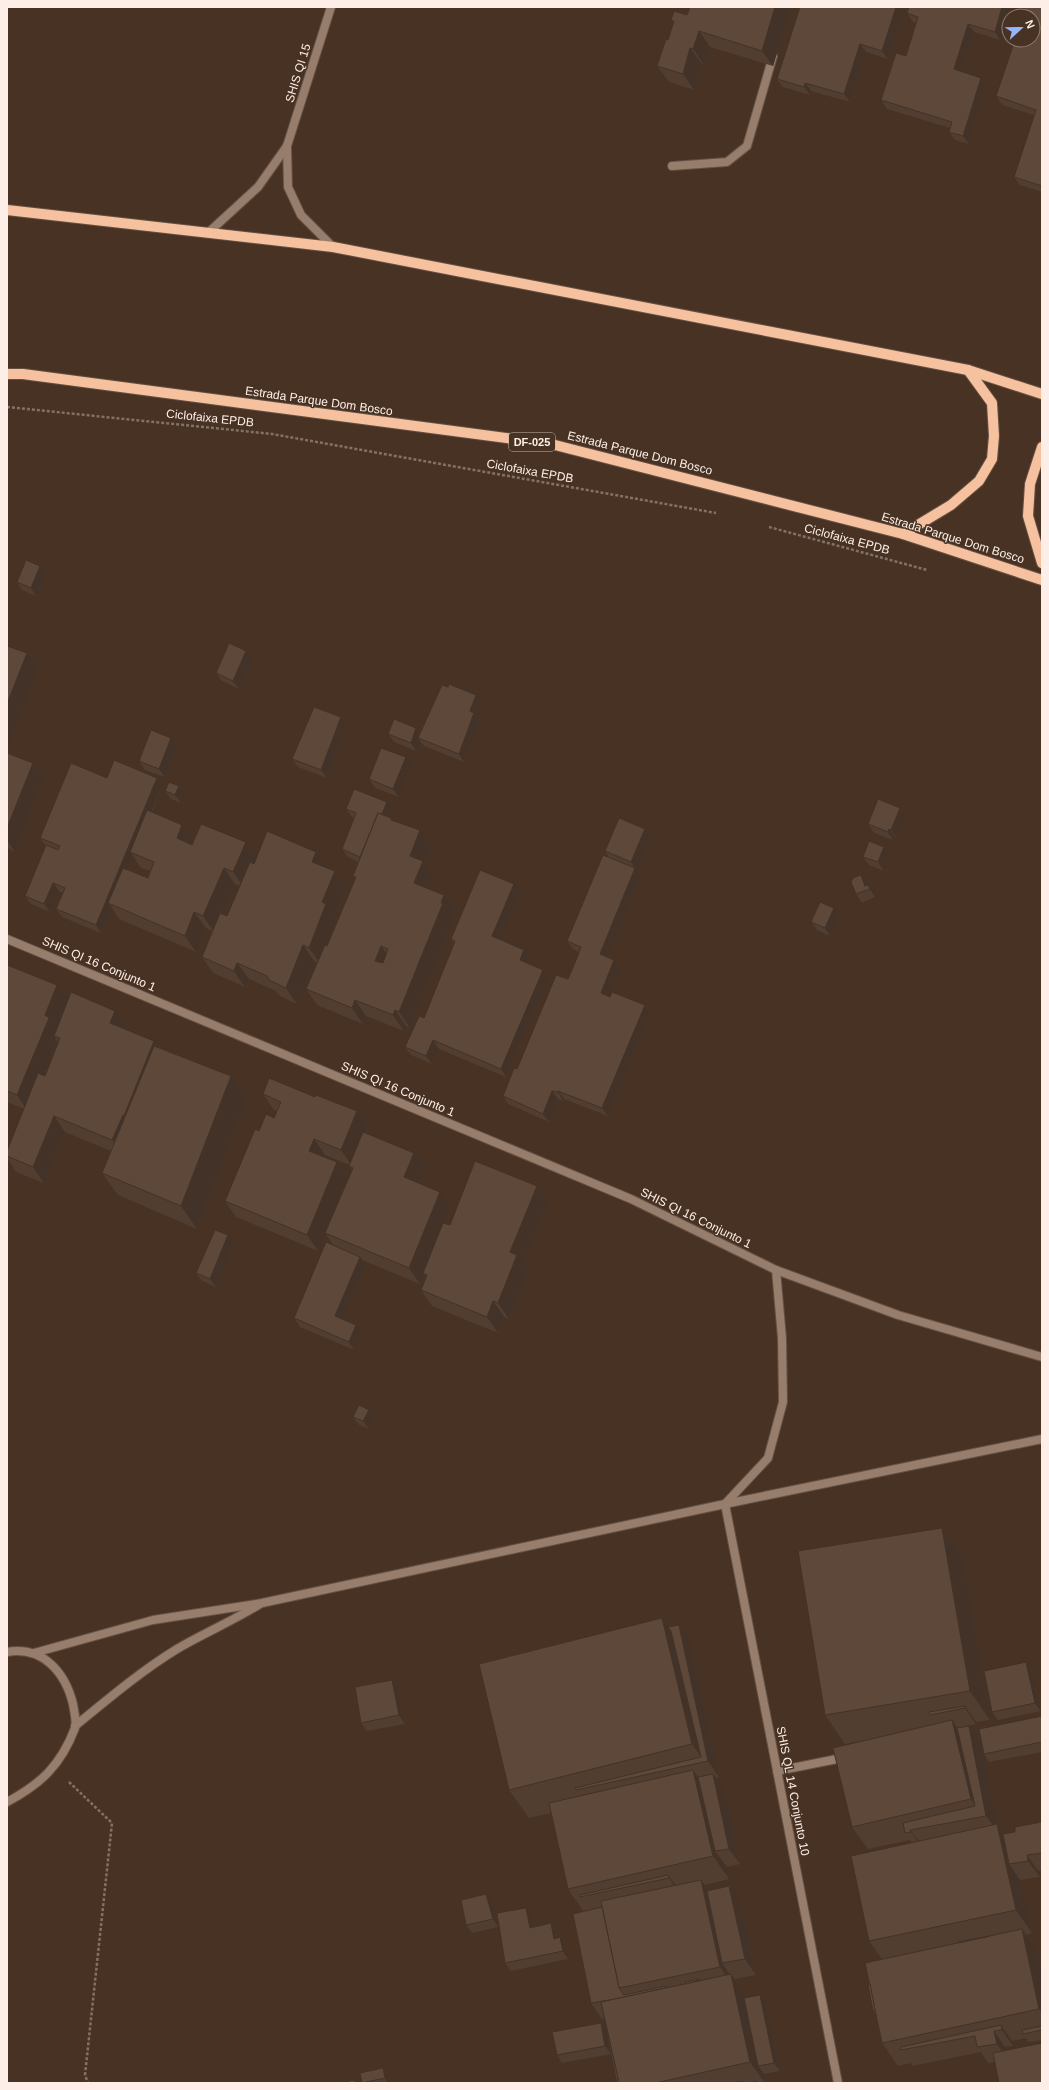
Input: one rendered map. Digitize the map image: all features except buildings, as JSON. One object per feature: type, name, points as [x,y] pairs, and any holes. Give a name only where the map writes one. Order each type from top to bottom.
[{"type":"main road","points":[[7,210],[333,247],[968,370],[1042,394]]},
{"type":"main road","points":[[903,534],[951,505],[979,481],[992,459],[994,436],[992,403],[968,370]]},
{"type":"main road","name":"Estrada Parque Dom Bosco","points":[[7,374],[39,376],[551,444],[903,534],[1042,580]]},
{"type":"main road","points":[[1042,448],[1030,484],[1028,516],[1042,563]]},
{"type":"street","name":"SHIS QI 15","points":[[209,232],[258,187],[287,146],[331,7]]},
{"type":"street","points":[[672,166],[727,162],[747,146],[774,51]]},
{"type":"street","name":"SHIS QI 15","points":[[287,146],[288,187],[302,215],[333,247]]},
{"type":"street","name":"SHIS QI 16 Conjunto 1","points":[[7,939],[631,1199],[776,1270],[898,1315],[1042,1358]]},
{"type":"street","points":[[725,1504],[768,1458],[783,1402],[782,1338],[776,1270]]},
{"type":"street","points":[[34,1653],[153,1620],[262,1603],[725,1504],[1042,1439]]},
{"type":"street","name":"SHIS QL 14 Conjunto 10","points":[[725,1504],[838,2083]]},
{"type":"street","points":[[7,1802],[38,1784],[54,1768],[76,1726],[126,1684],[171,1653],[240,1618],[262,1603]]},
{"type":"street","points":[[7,1652],[16,1651],[34,1653],[46,1658],[56,1668],[69,1691],[76,1726]]},
{"type":"street","points":[[777,1771],[855,1756]]},
{"type":"path","name":"Ciclofaixa EPDB","points":[[7,406],[272,434],[724,515]]},
{"type":"path","name":"Ciclofaixa EPDB","points":[[762,525],[929,570]]},
{"type":"path","points":[[54,1768],[112,1822],[85,2075],[88,2083]]}]
